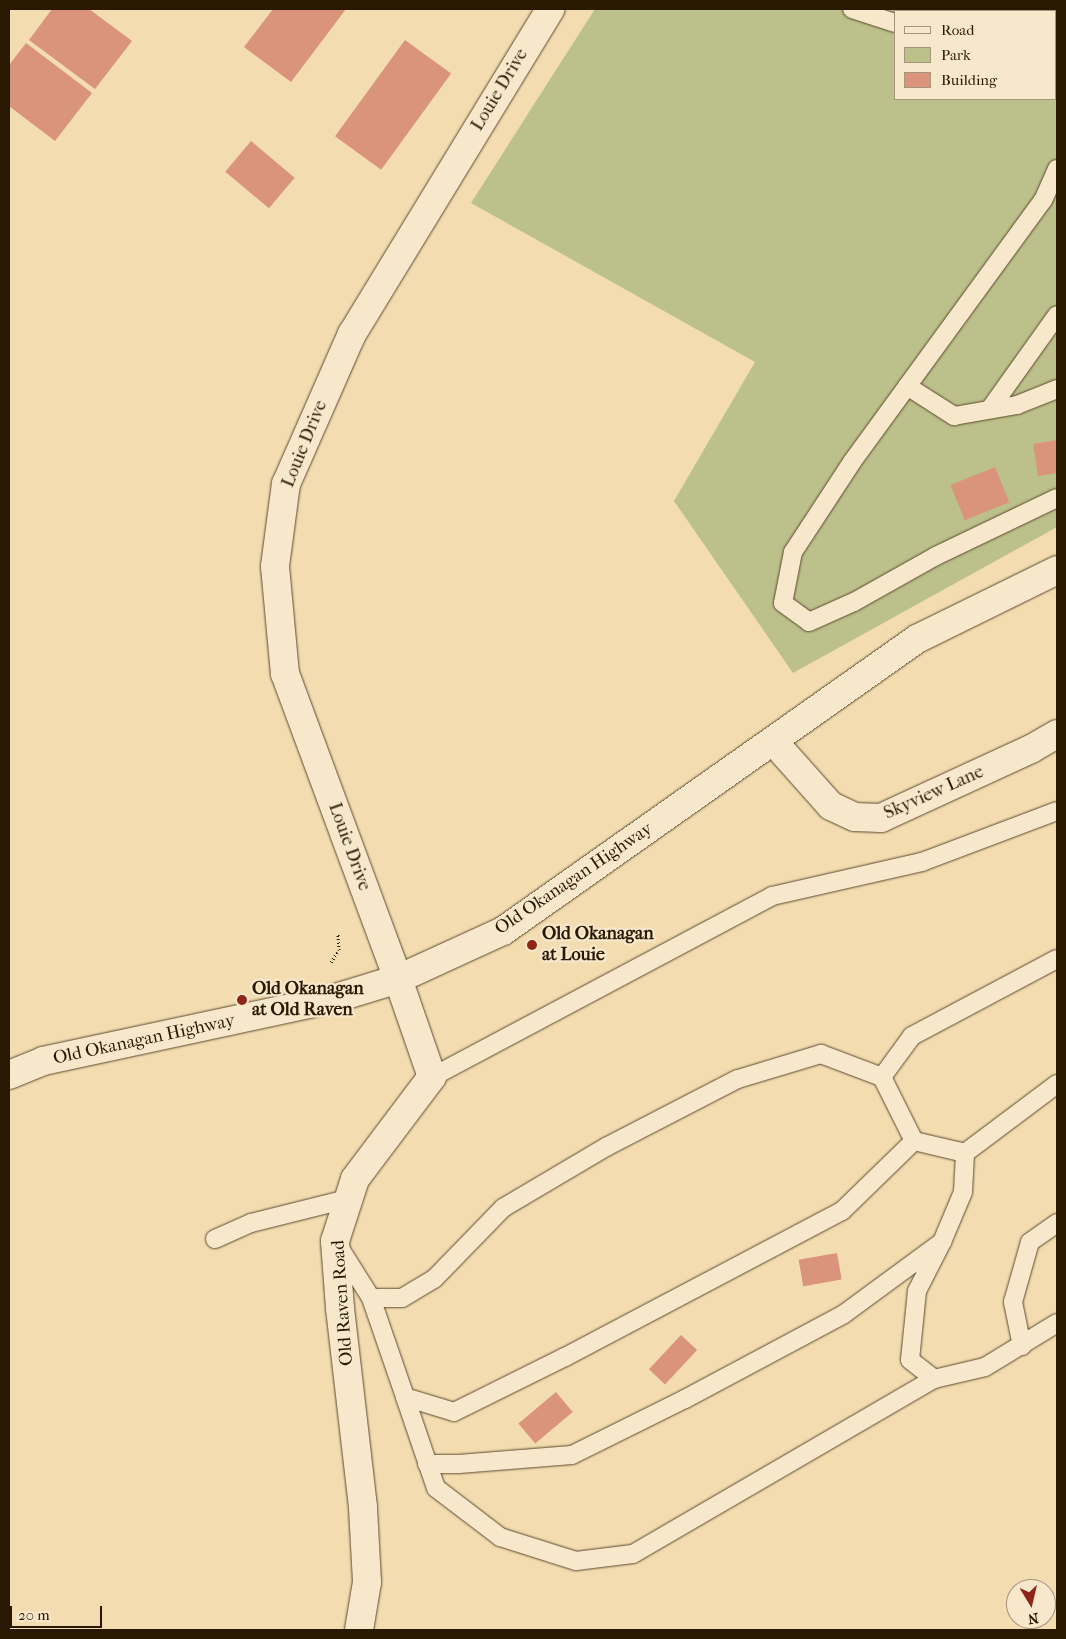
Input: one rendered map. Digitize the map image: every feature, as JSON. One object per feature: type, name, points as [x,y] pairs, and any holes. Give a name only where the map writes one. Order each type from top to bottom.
[{"type":"street","name":"Louie Drive","points":[[398,979],[285,674],[275,566],[286,484],[352,334],[550,9]]},
{"type":"street","name":"Old Okanagan Highway","points":[[9,1075],[43,1061],[330,999],[398,979],[503,931],[917,639],[1057,570]]},
{"type":"street","name":"Skyview Lane","points":[[773,741],[831,806],[854,817],[881,818],[1032,749],[1057,734]]},
{"type":"street","points":[[398,979],[432,1077]]},
{"type":"street","name":"Old Raven Road","points":[[359,1630],[367,1582],[363,1507],[340,1308],[335,1241],[347,1198],[355,1179],[432,1077]]},
{"type":"lane","points":[[852,9],[894,23]]},
{"type":"lane","points":[[1057,169],[1043,200],[852,462],[793,552],[783,603],[809,622],[854,602],[936,556],[1057,498]]},
{"type":"lane","points":[[990,409],[1057,316]]},
{"type":"lane","points":[[907,386],[954,416],[1017,405],[1057,389]]},
{"type":"lane","points":[[432,1077],[772,896],[922,862],[1057,811]]},
{"type":"lane","points":[[882,1077],[912,1036],[1057,959]]},
{"type":"lane","points":[[370,1298],[402,1298],[434,1280],[503,1208],[606,1147],[738,1079],[821,1054],[882,1077],[914,1142]]},
{"type":"lane","points":[[914,1142],[965,1153],[1057,1084]]},
{"type":"lane","points":[[405,1397],[454,1412],[565,1357],[842,1211],[914,1142]]},
{"type":"lane","points":[[934,1379],[910,1360],[918,1291],[942,1242],[963,1192],[965,1153]]},
{"type":"lane","points":[[216,1239],[250,1223],[347,1198]]},
{"type":"lane","points":[[1022,1346],[1012,1302],[1030,1242],[1057,1222]]},
{"type":"lane","points":[[335,1241],[370,1298],[436,1488],[500,1537],[576,1561],[634,1554],[934,1379],[986,1367],[1057,1323]]},
{"type":"lane","points":[[427,1464],[459,1464],[572,1455],[685,1399],[844,1314],[942,1242]]},
{"type":"path","points":[[331,962],[339,950],[338,934]]},
{"type":"green space","points":[[595,9],[1057,9],[1057,527],[793,673],[674,501],[755,362],[471,203]]},
{"type":"building","points":[[52,9],[89,9],[132,41],[95,89],[29,40]]},
{"type":"building","points":[[273,9],[346,9],[291,82],[244,47]]},
{"type":"building","points":[[405,40],[451,74],[381,170],[335,136]]},
{"type":"building","points":[[26,43],[92,93],[55,141],[9,106],[9,65]]},
{"type":"building","points":[[251,141],[295,178],[269,208],[225,172]]},
{"type":"building","points":[[1057,440],[1057,473],[1038,476],[1033,444]]},
{"type":"building","points":[[995,467],[1009,502],[965,520],[950,485]]},
{"type":"building","points":[[837,1253],[842,1280],[803,1286],[799,1260]]},
{"type":"building","points":[[681,1335],[697,1350],[665,1384],[649,1369]]},
{"type":"building","points":[[556,1392],[573,1412],[535,1443],[518,1423]]},
{"type":"place","name":"Old Okanagan at Louie","points":[[532,945]]},
{"type":"place","name":"Old Okanagan at Old Raven","points":[[242,1000]]}]
